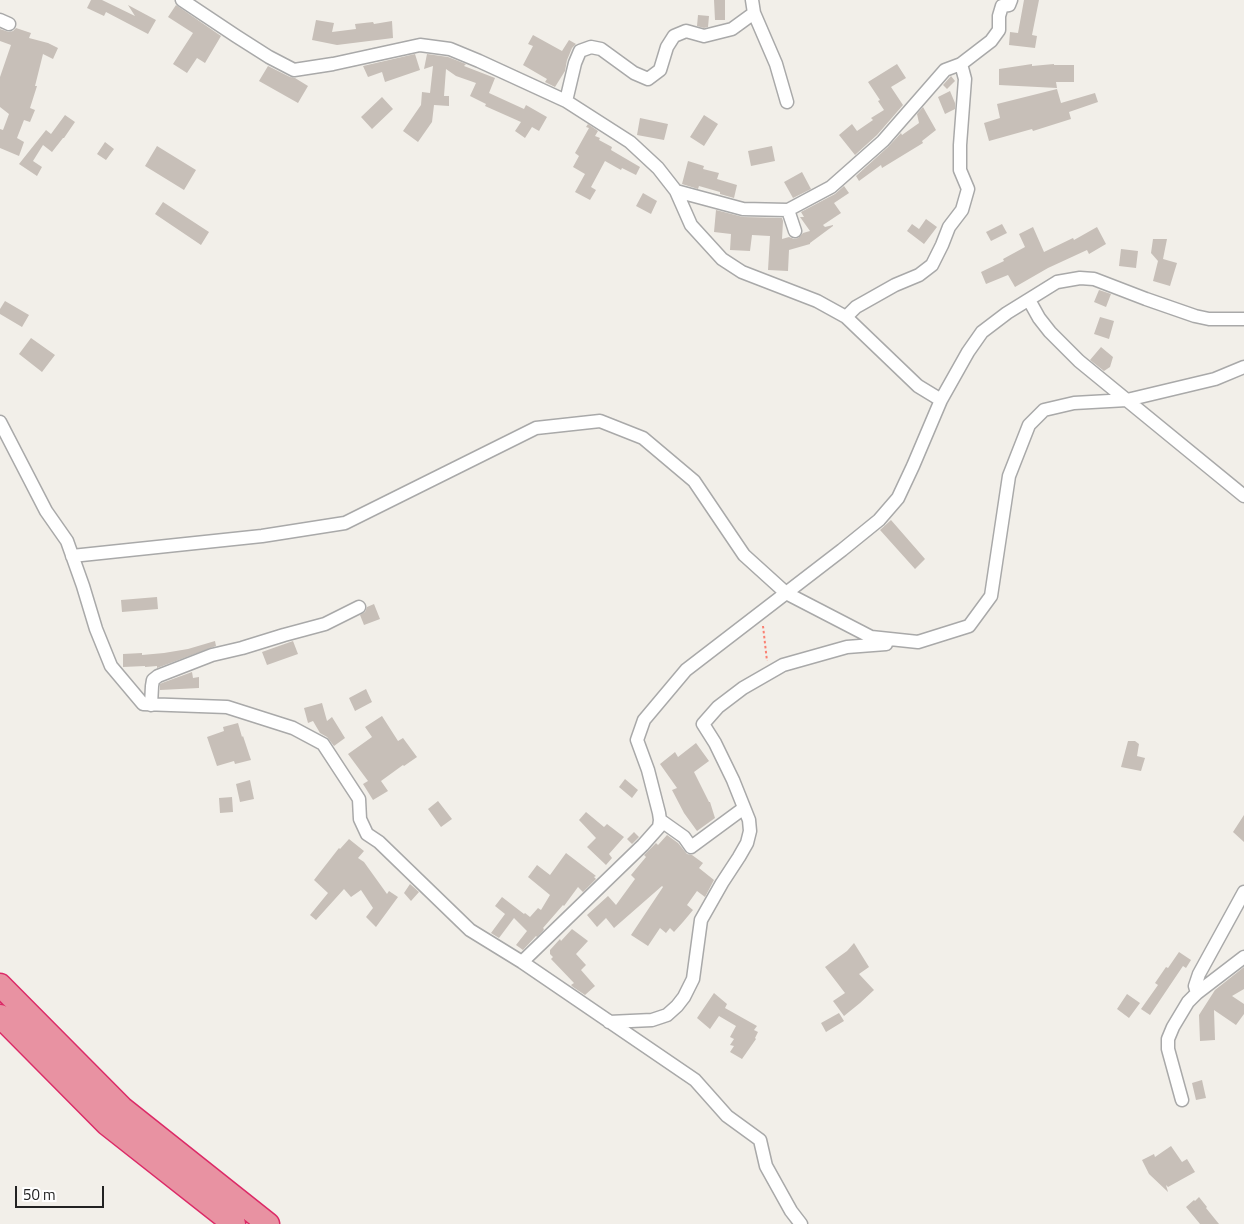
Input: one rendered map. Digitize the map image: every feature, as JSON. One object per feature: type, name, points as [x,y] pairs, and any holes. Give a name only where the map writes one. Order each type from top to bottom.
[{"type":"highway","points":[[0,985],[122,1108],[268,1224]]},
{"type":"highway","points":[[0,1016],[107,1124],[234,1224]]},
{"type":"street","points":[[182,0],[253,47],[294,70],[334,64],[420,44],[450,49],[566,101],[630,142],[658,168],[676,191],[691,225],[722,259],[742,272],[817,301],[846,317],[918,386],[941,400]]},
{"type":"street","points":[[200,12],[206,0]]},
{"type":"street","points":[[676,191],[743,209],[788,210],[831,187],[883,141],[945,70],[961,64],[991,41],[999,30],[999,16],[1002,6],[1009,5],[1011,0]]},
{"type":"street","points":[[566,101],[575,63],[580,51],[591,47],[601,49],[634,73],[648,79],[660,70],[667,47],[674,36],[686,32],[704,36],[732,29],[753,6],[776,64],[787,102]]},
{"type":"street","points":[[846,317],[856,306],[894,285],[919,276],[932,265],[949,227],[962,210],[968,188],[960,170],[965,79],[961,64]]},
{"type":"street","points":[[788,210],[795,230]]},
{"type":"street","points":[[522,962],[643,845],[659,826],[660,820],[648,770],[637,740],[644,720],[686,670],[879,520],[898,498],[941,400],[968,352],[982,332],[1007,313],[1057,282],[1080,278],[1094,279],[1195,316],[1209,319],[1244,319]]},
{"type":"street","points":[[1029,300],[1039,318],[1050,332],[1079,361],[1244,496]]},
{"type":"street","points":[[609,1022],[652,1020],[668,1015],[678,1006],[693,979],[701,920],[747,843],[750,831],[749,820],[730,773],[703,724],[718,707],[743,688],[783,665],[847,647],[918,642],[969,626],[990,596],[1009,476],[1029,425],[1044,410],[1074,403],[1127,400],[1215,379],[1244,367]]},
{"type":"street","points":[[72,556],[262,536],[345,523],[536,428],[600,421],[643,438],[694,481],[744,555],[786,593],[871,637],[918,642]]},
{"type":"street","points":[[0,422],[46,511],[67,541],[96,629],[112,666],[143,704],[227,707],[293,728],[323,744],[358,799],[360,819],[366,834],[379,842],[470,930],[522,962],[695,1080],[727,1116],[760,1140],[766,1166],[791,1211],[801,1224]]},
{"type":"street","points":[[151,705],[152,686],[158,676],[212,655],[324,624],[359,608]]},
{"type":"street","points":[[660,820],[684,837],[691,847],[744,808]]},
{"type":"street","points":[[1196,994],[1195,986],[1199,974],[1244,892]]},
{"type":"street","points":[[1182,1100],[1168,1049],[1168,1039],[1173,1027],[1188,1002],[1196,994],[1244,957]]},
{"type":"path","points":[[761,613],[769,673]]},
{"type":"building","points":[[91,0],[102,0],[135,16],[128,5],[156,20],[148,34],[106,12],[104,16],[87,8]]},
{"type":"building","points":[[714,0],[725,0],[725,20],[715,20]]},
{"type":"building","points":[[1024,0],[1039,0],[1032,35],[1037,36],[1035,48],[1009,45],[1010,32],[1018,33]]},
{"type":"building","points":[[176,5],[221,36],[205,63],[197,58],[187,73],[173,64],[193,33],[168,17]]},
{"type":"building","points":[[698,15],[709,16],[708,27],[697,26]]},
{"type":"building","points":[[316,20],[334,23],[332,32],[356,29],[355,24],[373,22],[374,24],[392,21],[393,38],[337,45],[312,40]]},
{"type":"building","points":[[16,28],[31,33],[29,38],[58,48],[53,59],[43,54],[35,86],[37,86],[30,108],[35,110],[30,122],[24,120],[17,138],[24,142],[19,156],[0,148],[0,129],[3,130],[9,114],[0,107],[0,77],[11,45],[0,41],[0,29],[9,32]]},
{"type":"building","points":[[533,35],[562,51],[569,40],[576,44],[572,48],[567,60],[565,71],[555,87],[545,82],[547,79],[523,65],[533,46],[528,44]]},
{"type":"building","points":[[415,54],[420,70],[385,82],[382,72],[368,77],[363,66]]},
{"type":"building","points":[[427,54],[448,57],[466,64],[464,66],[495,78],[489,93],[524,109],[526,105],[547,117],[539,131],[532,127],[525,138],[515,131],[521,122],[485,106],[486,104],[470,96],[476,83],[456,76],[446,69],[444,96],[449,96],[449,106],[434,105],[432,122],[418,142],[403,131],[421,105],[422,92],[430,93],[433,66],[424,69]]},
{"type":"building","points":[[897,64],[906,78],[891,87],[903,105],[877,135],[855,155],[839,135],[852,124],[857,131],[873,120],[871,118],[884,110],[868,82]]},
{"type":"building","points":[[1032,64],[1032,66],[1074,65],[1074,82],[1056,82],[1057,88],[999,85],[999,69]]},
{"type":"building","points":[[268,66],[308,86],[298,103],[259,81]]},
{"type":"building","points":[[951,76],[955,81],[947,89],[943,85]]},
{"type":"building","points":[[1057,89],[1061,103],[1095,93],[1098,102],[1069,112],[1071,119],[1033,131],[1032,129],[989,141],[984,123],[1000,118],[997,104]]},
{"type":"building","points":[[950,91],[955,103],[955,109],[945,114],[938,97]]},
{"type":"building","points":[[382,97],[393,109],[372,129],[361,117]]},
{"type":"building","points":[[923,107],[936,130],[922,141],[923,143],[882,168],[881,165],[859,181],[856,176],[901,133],[902,135],[919,123],[917,114]]},
{"type":"building","points":[[65,115],[75,122],[52,152],[43,145],[33,161],[42,167],[37,176],[19,164],[46,130],[51,134]]},
{"type":"building","points":[[704,115],[718,124],[704,146],[690,137]]},
{"type":"building","points":[[640,118],[668,124],[664,140],[637,135]]},
{"type":"building","points":[[588,124],[598,131],[595,136],[612,147],[611,150],[640,167],[636,175],[622,168],[621,170],[605,161],[591,187],[596,190],[590,200],[575,192],[585,174],[573,167],[579,156],[575,153],[589,128],[586,127]]},
{"type":"building","points":[[105,142],[114,149],[106,160],[97,154]]},
{"type":"building","points":[[157,146],[196,170],[184,190],[145,166]]},
{"type":"building","points":[[772,146],[775,161],[751,166],[748,151]]},
{"type":"building","points":[[688,161],[704,166],[703,169],[719,173],[717,179],[737,185],[734,198],[699,186],[698,189],[682,184]]},
{"type":"building","points":[[802,172],[811,189],[793,198],[784,182]]},
{"type":"building","points":[[844,186],[849,193],[834,203],[841,213],[823,225],[825,227],[833,226],[810,244],[789,250],[788,271],[768,270],[770,236],[752,235],[750,251],[730,250],[731,234],[714,232],[716,210],[743,217],[782,218],[782,239],[789,237],[798,238],[803,233],[810,231],[800,217],[804,217],[801,212],[835,194]]},
{"type":"building","points":[[643,193],[657,201],[651,214],[636,206]]},
{"type":"building","points":[[163,202],[209,232],[201,245],[155,214]]},
{"type":"building","points":[[926,219],[937,227],[924,244],[907,231],[912,224],[919,229]]},
{"type":"building","points":[[1002,224],[1007,233],[991,241],[986,232]]},
{"type":"building","points":[[1033,227],[1044,252],[1073,238],[1074,240],[1097,227],[1106,244],[1089,254],[1087,250],[1048,268],[1015,287],[1008,275],[986,284],[981,272],[1004,261],[1003,259],[1025,247],[1019,234]]},
{"type":"building","points":[[1153,239],[1167,239],[1163,259],[1177,263],[1170,286],[1153,281],[1158,261],[1151,253]]},
{"type":"building","points":[[1121,249],[1138,251],[1136,268],[1119,266]]},
{"type":"building","points":[[1099,290],[1111,294],[1106,307],[1094,302]]},
{"type":"building","points":[[5,301],[29,315],[22,327],[0,314],[0,309]]},
{"type":"building","points":[[1100,317],[1114,321],[1109,339],[1094,334]]},
{"type":"building","points":[[31,338],[55,355],[42,372],[19,354]]},
{"type":"building","points":[[1101,347],[1113,357],[1110,367],[1104,371],[1090,360]]},
{"type":"building","points":[[891,520],[925,559],[915,569],[880,530]]},
{"type":"building","points":[[157,597],[158,609],[122,612],[121,600]]},
{"type":"building","points":[[374,604],[380,619],[364,625],[360,615],[365,612],[367,607]]},
{"type":"building","points":[[215,641],[216,646],[157,668],[157,666],[123,667],[123,654],[164,653],[188,649]]},
{"type":"building","points":[[293,641],[298,654],[267,665],[262,652]]},
{"type":"building","points":[[192,672],[193,678],[199,677],[199,688],[160,690],[160,684]]},
{"type":"building","points":[[366,689],[372,702],[355,711],[349,698]]},
{"type":"building","points":[[322,703],[327,721],[332,717],[345,738],[334,746],[327,737],[320,733],[313,721],[308,723],[304,708]]},
{"type":"building","points":[[382,716],[398,741],[403,738],[417,757],[381,781],[388,791],[373,800],[363,784],[368,781],[348,754],[372,737],[365,727]]},
{"type":"building","points":[[238,723],[251,760],[235,764],[234,761],[217,766],[207,737],[224,731],[223,727]]},
{"type":"building","points":[[1128,741],[1135,741],[1139,744],[1137,756],[1145,758],[1141,771],[1121,767]]},
{"type":"building","points":[[696,743],[709,761],[694,772],[710,802],[715,818],[697,831],[684,813],[672,790],[677,788],[660,764],[675,752],[678,757]]},
{"type":"building","points":[[625,779],[638,790],[632,798],[619,787]]},
{"type":"building","points":[[250,780],[254,799],[240,802],[236,784]]},
{"type":"building","points":[[232,797],[233,812],[220,813],[219,798]]},
{"type":"building","points":[[438,801],[452,819],[441,827],[428,809]]},
{"type":"building","points":[[586,812],[604,827],[607,824],[624,837],[609,854],[612,858],[606,865],[587,847],[596,838],[579,820]]},
{"type":"building","points":[[1244,815],[1244,842],[1233,832]]},
{"type":"building","points":[[634,832],[639,837],[632,844],[627,839]]},
{"type":"building","points":[[667,835],[678,843],[687,854],[692,855],[703,863],[699,868],[714,880],[705,897],[697,891],[687,905],[693,910],[683,922],[674,932],[670,928],[666,933],[660,928],[648,946],[631,935],[662,886],[614,928],[606,918],[597,927],[587,915],[608,896],[616,905],[635,879],[631,875],[646,857],[644,855],[656,843],[658,845]]},
{"type":"building","points":[[349,839],[364,851],[358,858],[364,862],[387,894],[389,891],[398,897],[376,927],[366,917],[373,908],[361,890],[351,897],[344,889],[316,920],[310,915],[328,893],[314,880],[339,848]]},
{"type":"building","points":[[566,853],[596,876],[594,877],[596,879],[583,892],[578,887],[564,906],[543,928],[543,931],[523,950],[516,945],[527,931],[514,918],[499,938],[491,933],[505,914],[495,906],[502,897],[530,917],[538,908],[541,910],[550,895],[528,877],[537,865],[550,875]]},
{"type":"building","points":[[410,884],[419,892],[411,901],[404,893]]},
{"type":"building","points":[[572,929],[588,941],[576,954],[586,965],[581,970],[595,986],[585,995],[571,985],[574,983],[551,959],[553,957],[550,954],[550,950]]},
{"type":"building","points":[[854,943],[869,967],[859,974],[874,990],[844,1016],[833,1001],[845,993],[825,967],[847,951]]},
{"type":"building","points":[[1179,952],[1191,960],[1186,968],[1183,966],[1150,1015],[1141,1009],[1158,985],[1155,983]]},
{"type":"building","points":[[1244,967],[1244,989],[1232,996],[1244,1004],[1244,1014],[1236,1025],[1214,1010],[1215,1040],[1200,1041],[1199,1015],[1215,990]]},
{"type":"building","points":[[714,993],[727,1004],[725,1008],[757,1026],[754,1030],[758,1032],[756,1039],[742,1059],[730,1052],[734,1046],[730,1045],[734,1039],[730,1037],[736,1026],[719,1016],[710,1029],[697,1018]]},
{"type":"building","points":[[1127,994],[1140,1003],[1129,1018],[1117,1009]]},
{"type":"building","points":[[839,1013],[844,1021],[826,1032],[821,1023]]},
{"type":"building","points":[[1202,1080],[1206,1098],[1196,1100],[1192,1083]]},
{"type":"building","points":[[1171,1146],[1182,1162],[1187,1159],[1195,1172],[1168,1187],[1166,1185],[1168,1192],[1149,1174],[1142,1160],[1154,1154],[1155,1157]]},
{"type":"building","points":[[1199,1197],[1219,1224],[1200,1224],[1186,1207]]}]
